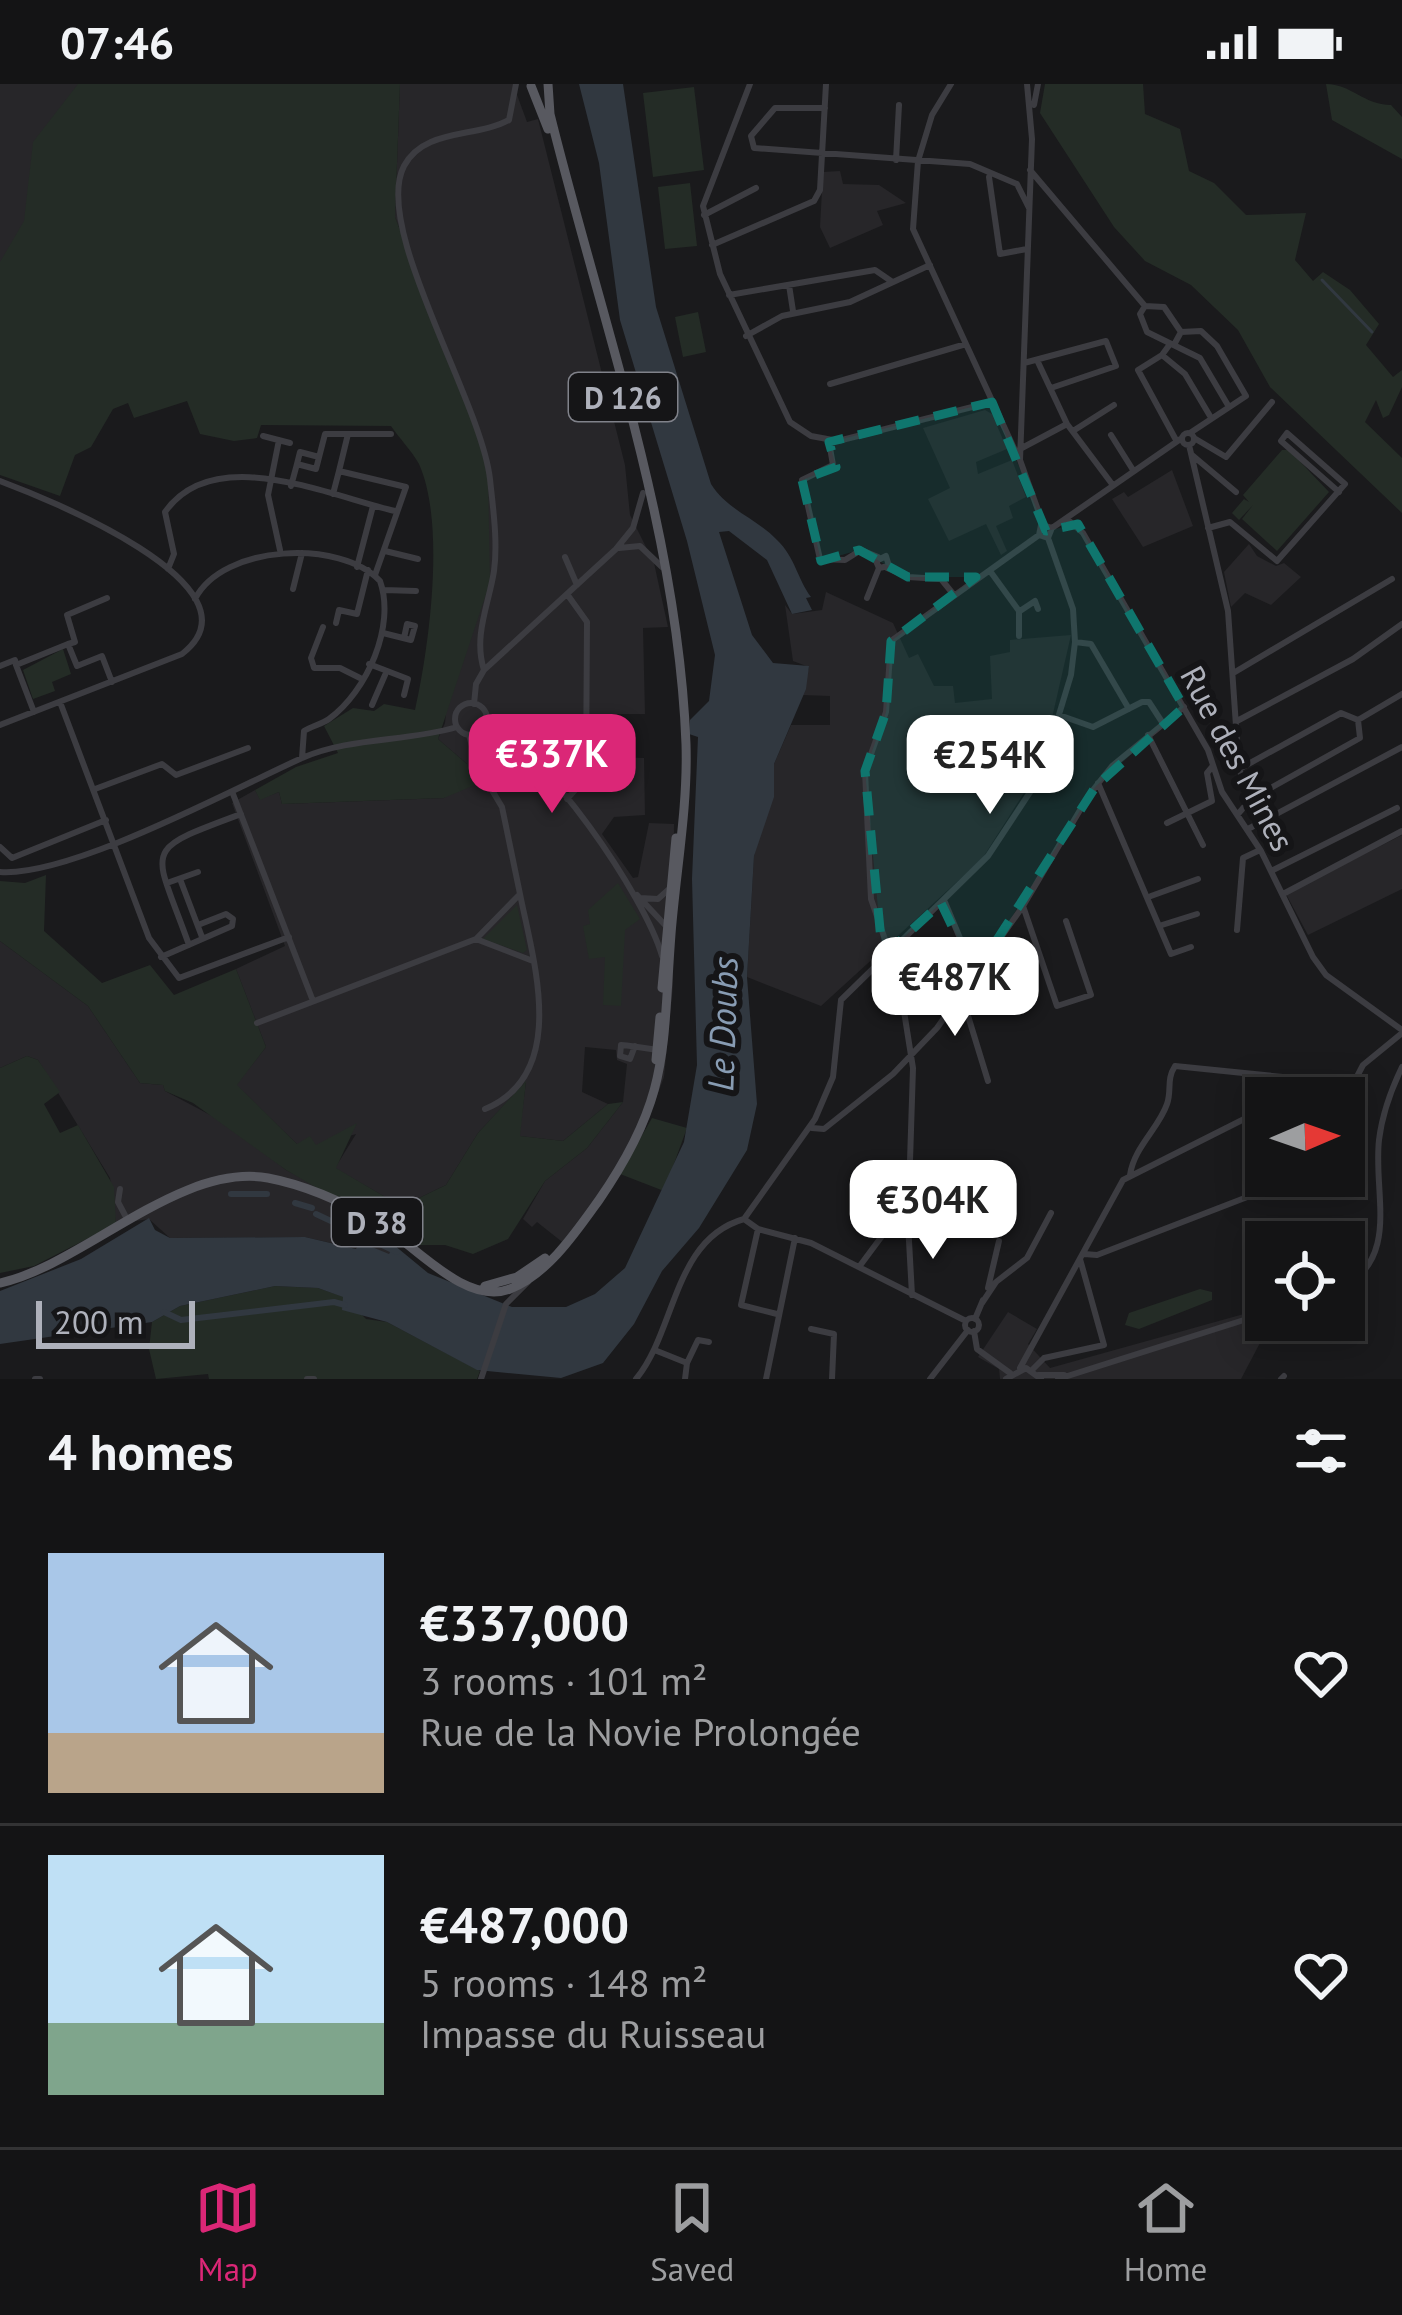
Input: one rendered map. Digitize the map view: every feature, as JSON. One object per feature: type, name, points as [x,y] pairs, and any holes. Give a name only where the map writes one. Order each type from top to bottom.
[{"type":"main road","name":"D 126","points":[[533,84],[552,141],[662,567],[683,746],[668,890],[661,1050],[649,1104],[635,1138],[586,1212],[550,1253]]},
{"type":"main road","name":"D 126","points":[[504,1291],[530,1279],[589,1214],[634,1145],[653,1105],[686,760],[673,606],[550,114],[533,84]]},
{"type":"main road","name":"D 38","points":[[0,1281],[38,1268],[216,1182],[264,1177],[324,1196],[380,1223],[435,1267],[479,1287],[504,1291]]},
{"type":"main road","points":[[479,1287],[517,1277],[550,1253]]},
{"type":"street","points":[[475,704],[484,670],[479,638],[494,567],[484,447],[404,243],[398,185],[409,159],[427,142],[509,120],[533,84]]},
{"type":"street","points":[[750,84],[730,142],[709,179],[704,215],[746,336],[790,422],[829,442],[992,402]]},
{"type":"street","points":[[712,245],[814,201],[826,84]]},
{"type":"street","points":[[889,951],[872,899],[866,771],[886,712],[889,648],[895,635],[1044,536],[1048,526],[913,229],[918,161],[932,115],[951,84]]},
{"type":"street","points":[[1028,84],[1032,120]]},
{"type":"street","points":[[1020,460],[1032,120],[1038,84]]},
{"type":"street","points":[[896,160],[899,105]]},
{"type":"street","points":[[824,108],[775,108],[751,136],[757,151],[970,164],[989,177],[1022,188],[1029,208]]},
{"type":"street","points":[[1030,170],[1145,306],[1164,308],[1180,332]]},
{"type":"street","points":[[989,177],[1000,254],[1027,249]]},
{"type":"street","points":[[704,215],[756,188]]},
{"type":"street","points":[[746,336],[793,312],[850,302],[930,265]]},
{"type":"street","points":[[729,295],[875,270],[891,281]]},
{"type":"street","points":[[789,285],[793,312]]},
{"type":"street","points":[[1145,306],[1140,314],[1147,332],[1200,358],[1229,407]]},
{"type":"street","points":[[1048,526],[1067,519],[1133,470],[1186,439],[1210,416],[1246,396],[1217,346],[1201,331],[1180,332]]},
{"type":"street","points":[[1180,332],[1162,355],[1138,370],[1192,455],[1232,645],[1239,769],[1250,799]]},
{"type":"street","points":[[1023,364],[1101,338],[1113,353],[1116,366],[1051,388]]},
{"type":"street","points":[[830,384],[966,344]]},
{"type":"street","points":[[1162,355],[1185,374],[1210,416]]},
{"type":"street","points":[[1037,359],[1070,427],[1113,485]]},
{"type":"street","points":[[1186,439],[1226,457],[1272,402]]},
{"type":"street","points":[[1020,448],[1114,405]]},
{"type":"street","points":[[333,496],[348,433]]},
{"type":"street","points":[[1208,528],[1230,521],[1277,561],[1339,492],[1345,484],[1287,433],[1281,440],[1339,492]]},
{"type":"street","points":[[291,485],[300,452],[319,457],[325,434],[391,434]]},
{"type":"street","points":[[1111,434],[1133,470]]},
{"type":"street","points":[[263,436],[290,442]]},
{"type":"street","points":[[279,440],[269,480],[280,550]]},
{"type":"street","points":[[829,442],[832,465],[802,480],[820,559],[845,560],[862,550],[878,557],[883,568],[908,577],[941,579],[955,596]]},
{"type":"street","points":[[1192,455],[1236,492]]},
{"type":"street","points":[[336,623],[339,610],[357,614],[386,551],[406,487],[339,471]]},
{"type":"street","points":[[168,569],[174,554],[163,517],[178,494],[205,481],[269,480],[395,511]]},
{"type":"street","points":[[0,481],[113,529],[168,569],[195,599],[197,634],[188,650],[0,725]]},
{"type":"street","points":[[484,670],[616,549],[633,528],[643,493]]},
{"type":"street","points":[[357,567],[373,506]]},
{"type":"street","name":"Rue des Mines","points":[[1067,519],[1083,533],[1184,707],[1318,965],[1402,1034]]},
{"type":"street","points":[[636,1379],[657,1351],[692,1258],[733,1222],[744,1219],[810,1128],[833,1077],[835,1019],[846,993],[988,856],[1040,776],[1060,715],[1075,642],[1073,609],[1044,536]]},
{"type":"street","points":[[616,549],[640,546],[662,567]]},
{"type":"street","points":[[195,599],[221,573],[280,550],[357,567],[372,573],[384,590],[383,633],[369,664],[329,719],[304,731],[302,758]]},
{"type":"street","points":[[386,551],[418,559]]},
{"type":"street","points":[[293,589],[302,554]]},
{"type":"street","points":[[565,557],[577,585]]},
{"type":"street","points":[[867,598],[883,568]]},
{"type":"street","points":[[990,570],[1019,611],[1019,636]]},
{"type":"street","points":[[1234,672],[1392,579]]},
{"type":"street","points":[[384,590],[416,591]]},
{"type":"street","points":[[566,800],[586,778],[587,622],[567,594]]},
{"type":"street","points":[[16,664],[75,642],[68,615],[107,598]]},
{"type":"street","points":[[1019,611],[1035,601],[1038,609]]},
{"type":"street","points":[[1237,721],[1353,659],[1402,624]]},
{"type":"street","points":[[323,627],[313,649],[314,668],[341,668],[360,678]]},
{"type":"street","points":[[383,633],[404,638]]},
{"type":"street","points":[[1075,642],[1090,644],[1129,709]]},
{"type":"street","points":[[68,644],[77,666],[103,656],[112,682]]},
{"type":"street","points":[[0,666],[15,660],[34,712]]},
{"type":"street","points":[[369,664],[408,679],[404,695]]},
{"type":"street","points":[[372,704],[385,674]]},
{"type":"street","points":[[1358,720],[1402,694]]},
{"type":"street","points":[[61,702],[161,957],[179,979],[289,937]]},
{"type":"street","points":[[1060,715],[1093,727],[1149,702],[1163,723]]},
{"type":"street","points":[[475,704],[485,713],[486,724]]},
{"type":"street","points":[[457,727],[457,711],[475,704]]},
{"type":"street","points":[[810,1128],[824,1129],[912,1055],[1023,906],[1098,783],[1184,707]]},
{"type":"street","points":[[1239,769],[1341,713],[1358,720]]},
{"type":"street","points":[[1238,814],[1250,799],[1360,738],[1358,720]]},
{"type":"street","points":[[486,724],[504,734],[566,800],[631,888],[669,925]]},
{"type":"street","points":[[469,735],[486,724]]},
{"type":"street","points":[[0,872],[39,869],[232,794],[302,758],[457,727],[469,735],[473,757],[502,807],[540,1008],[536,1048],[510,1094],[485,1109]]},
{"type":"street","points":[[1148,735],[1203,845]]},
{"type":"street","points":[[1248,830],[1402,747]]},
{"type":"street","points":[[95,789],[162,764],[176,776],[248,748]]},
{"type":"street","points":[[1167,824],[1212,801],[1207,773],[1213,766]]},
{"type":"street","points":[[1098,783],[1171,954],[1190,947]]},
{"type":"street","points":[[232,794],[313,1001]]},
{"type":"street","points":[[1271,871],[1397,808]]},
{"type":"street","points":[[189,945],[160,859],[169,843],[241,814]]},
{"type":"street","points":[[0,847],[12,858],[106,820]]},
{"type":"street","points":[[1283,894],[1402,831]]},
{"type":"street","points":[[1238,930],[1243,858],[1260,850]]},
{"type":"street","points":[[167,884],[198,872]]},
{"type":"street","points":[[180,879],[202,938]]},
{"type":"street","points":[[1150,896],[1198,879]]},
{"type":"street","points":[[631,888],[651,923],[663,961]]},
{"type":"street","points":[[639,897],[658,899],[668,890]]},
{"type":"street","points":[[257,1023],[476,939],[520,894]]},
{"type":"street","points":[[944,899],[975,974]]},
{"type":"street","points":[[1023,906],[1057,1006],[1090,995],[1066,921]]},
{"type":"street","points":[[161,957],[232,926],[233,919],[226,914],[198,925]]},
{"type":"street","points":[[1162,925],[1198,914]]},
{"type":"street","points":[[651,923],[669,925]]},
{"type":"street","points":[[476,939],[533,961]]},
{"type":"street","points":[[962,993],[988,1081]]},
{"type":"street","points":[[903,1005],[912,1055],[912,1295]]},
{"type":"street","points":[[1357,1077],[1364,1065],[1402,1034]]},
{"type":"street","points":[[635,1046],[661,1050]]},
{"type":"street","points":[[960,1345],[977,1349],[1008,1376],[1021,1368],[1130,1175],[1152,1124],[1166,1107],[1167,1084],[1175,1066],[1283,1077]]},
{"type":"street","points":[[1365,1272],[1379,1245],[1379,1138],[1402,1067]]},
{"type":"street","points":[[1130,1175],[1245,1118]]},
{"type":"street","points":[[859,1267],[885,1232],[966,1186]]},
{"type":"street","points":[[120,1189],[118,1202],[128,1221]]},
{"type":"street","points":[[1082,1257],[1249,1197]]},
{"type":"street","points":[[982,1303],[995,1282],[1028,1258],[1051,1213]]},
{"type":"street","points":[[744,1219],[758,1229],[795,1238],[912,1295],[969,1328],[977,1349]]},
{"type":"street","points":[[758,1229],[741,1305],[777,1314]]},
{"type":"street","points":[[766,1379],[795,1238]]},
{"type":"street","points":[[930,1379],[960,1345],[975,1319],[997,1268],[999,1240]]},
{"type":"street","name":"D 126","points":[[504,1291],[537,1270],[550,1253]]},
{"type":"street","points":[[1036,1373],[1044,1358],[1104,1345],[1082,1257]]},
{"type":"street","points":[[481,1377],[506,1304],[530,1279]]},
{"type":"street","points":[[504,1291],[506,1304]]},
{"type":"street","points":[[1058,1379],[1245,1320]]},
{"type":"street","points":[[812,1329],[834,1334],[832,1379]]},
{"type":"street","points":[[685,1379],[698,1340],[709,1342]]},
{"type":"street","points":[[1030,1348],[1036,1373]]},
{"type":"street","points":[[657,1351],[687,1363]]},
{"type":"street","points":[[1021,1368],[1067,1375]]},
{"type":"highlighted area","points":[[992,402],[1046,531],[1078,524],[1184,707],[1096,786],[975,974],[941,903],[889,951],[881,940],[865,771],[886,712],[891,641],[976,577],[908,577],[859,550],[821,561],[802,480],[836,467],[829,442]]},
{"type":"shaded area","points":[[0,84],[126,84],[0,305]]},
{"type":"shaded area","points":[[78,84],[400,84],[395,217],[474,421],[488,476],[490,582],[438,739],[467,764],[475,785],[444,798],[282,804],[279,792],[260,800],[255,790],[296,767],[338,753],[324,726],[353,708],[374,711],[384,704],[415,710],[430,621],[432,519],[419,464],[391,426],[261,425],[257,438],[234,441],[200,434],[187,401],[134,418],[128,403],[113,409],[91,447],[75,455],[60,496],[0,475],[0,262],[24,221],[33,142]]},
{"type":"shaded area","points":[[400,84],[513,84],[527,122],[538,119],[625,465],[630,515],[654,563],[668,627],[643,628],[645,714],[591,714],[589,756],[644,758],[645,815],[614,817],[602,834],[633,878],[638,877],[649,823],[674,824],[673,986],[664,1077],[639,1145],[566,1245],[537,1222],[532,1227],[523,1219],[545,1181],[587,1148],[623,1102],[627,1064],[617,1060],[616,1050],[585,1047],[582,1092],[608,1104],[563,1141],[519,1136],[526,1082],[478,1133],[446,1185],[417,1199],[392,1201],[335,1168],[356,1134],[316,1146],[297,1144],[236,1085],[266,1047],[236,969],[285,946],[232,803],[255,790],[260,799],[279,792],[282,804],[444,798],[467,764],[438,739],[445,723],[474,421],[395,217]]},
{"type":"shaded area","points":[[1045,84],[1143,84],[1145,114],[1180,129],[1189,171],[1214,183],[1246,215],[1306,213],[1295,260],[1313,281],[1323,272],[1350,290],[1379,324],[1366,345],[1393,377],[1402,370],[1402,387],[1389,415],[1383,418],[1376,400],[1365,422],[1402,458],[1402,513],[1270,387],[1238,330],[1191,285],[1145,261],[1114,227],[1040,113]]},
{"type":"shaded area","points":[[1326,84],[1391,105],[1402,117],[1402,159],[1332,120]]},
{"type":"shaded area","points":[[694,87],[704,170],[653,177],[643,93]]},
{"type":"shaded area","points":[[840,171],[843,184],[879,185],[906,203],[877,211],[883,225],[830,248],[820,227],[823,172]]},
{"type":"shaded area","points":[[690,183],[697,246],[665,249],[658,187]]},
{"type":"shaded area","points":[[698,312],[706,352],[683,357],[675,317]]},
{"type":"shaded area","points":[[985,410],[992,414],[1007,449],[976,462],[978,474],[1012,460],[1026,497],[1009,506],[1013,518],[996,526],[1007,551],[1001,555],[986,524],[949,541],[928,499],[950,488],[923,428]]},
{"type":"shaded area","points":[[1282,450],[1289,450],[1329,492],[1277,551],[1242,519],[1253,505],[1239,520],[1232,513],[1244,499],[1249,502],[1243,495]]},
{"type":"shaded area","points":[[1172,470],[1193,526],[1143,547],[1112,499],[1124,492],[1128,497]]},
{"type":"shaded area","points":[[1249,544],[1257,556],[1276,566],[1284,563],[1301,577],[1271,605],[1245,593],[1231,607],[1224,572]]},
{"type":"shaded area","points":[[826,592],[893,623],[909,658],[918,654],[934,686],[953,686],[955,703],[992,699],[990,656],[1010,652],[1010,640],[1071,635],[1041,766],[982,859],[821,1006],[747,977],[754,856],[774,764],[791,725],[830,725],[830,696],[802,695],[809,667],[793,661],[785,605],[792,614],[822,610]]},
{"type":"shaded area","points":[[63,649],[71,674],[52,682],[55,691],[33,699],[23,670]]},
{"type":"shaded area","points":[[1402,835],[1402,889],[1308,935],[1286,894]]},
{"type":"shaded area","points":[[46,875],[44,931],[102,983],[150,965],[174,995],[236,969],[266,1047],[237,1085],[297,1144],[310,1136],[316,1145],[357,1123],[336,1168],[392,1201],[417,1199],[446,1185],[478,1133],[526,1081],[520,1136],[563,1141],[608,1104],[623,1102],[587,1148],[545,1181],[508,1239],[473,1254],[445,1245],[416,1245],[286,1170],[193,1103],[165,1091],[163,1085],[140,1083],[88,1006],[0,941],[0,881],[25,883]]},
{"type":"shaded area","points":[[618,883],[640,919],[625,930],[621,1006],[603,1005],[605,957],[589,959],[583,926],[590,924],[588,910]]},
{"type":"shaded area","points":[[517,905],[527,950],[523,953],[483,939]]},
{"type":"shaded area","points":[[0,941],[88,1006],[140,1083],[163,1085],[165,1091],[231,1126],[286,1170],[342,1199],[344,1209],[377,1225],[394,1245],[389,1255],[360,1242],[357,1249],[305,1237],[170,1238],[149,1219],[116,1224],[110,1178],[38,1060],[27,1056],[0,1068]]},
{"type":"shaded area","points":[[27,1056],[38,1060],[60,1092],[44,1104],[60,1133],[78,1125],[114,1187],[116,1224],[34,1266],[0,1273],[0,1068]]},
{"type":"shaded area","points":[[652,1118],[687,1128],[664,1191],[620,1174]]},
{"type":"shaded area","points":[[275,1286],[318,1288],[344,1297],[366,1319],[387,1322],[480,1371],[477,1379],[209,1379],[208,1374],[156,1379],[149,1349],[152,1322],[180,1306]]},
{"type":"shaded area","points":[[1200,1289],[1212,1292],[1212,1300],[1139,1329],[1125,1325],[1129,1313]]},
{"type":"shaded area","points":[[1008,1312],[1037,1329],[1028,1344],[1050,1368],[1245,1314],[1245,1341],[1261,1341],[1241,1379],[1000,1379],[999,1369],[978,1357]]},
{"type":"water","name":"Le Doubs","points":[[579,84],[623,84],[656,307],[711,484],[783,547],[811,597],[806,598],[812,610],[792,614],[767,560],[729,531],[719,532],[752,635],[773,663],[809,666],[806,689],[774,764],[774,797],[754,856],[747,977],[757,1104],[747,1150],[699,1228],[662,1271],[634,1324],[603,1363],[561,1378],[477,1370],[387,1322],[342,1310],[343,1297],[318,1288],[275,1286],[180,1306],[152,1322],[0,1344],[0,1291],[81,1259],[149,1218],[155,1230],[170,1238],[305,1237],[356,1249],[360,1242],[389,1254],[394,1245],[428,1273],[512,1307],[566,1307],[595,1294],[625,1268],[684,1142],[697,1065],[692,879],[698,737],[689,734],[690,720],[709,701],[715,655],[687,541],[620,320],[599,163]]},
{"type":"waterway","points":[[1322,280],[1372,332]]},
{"type":"waterway","points":[[231,1194],[267,1194]]},
{"type":"waterway","points":[[295,1203],[312,1208]]},
{"type":"waterway","points":[[316,1214],[397,1252]]},
{"type":"waterway","points":[[164,1312],[181,1320],[334,1302],[345,1305]]}]
